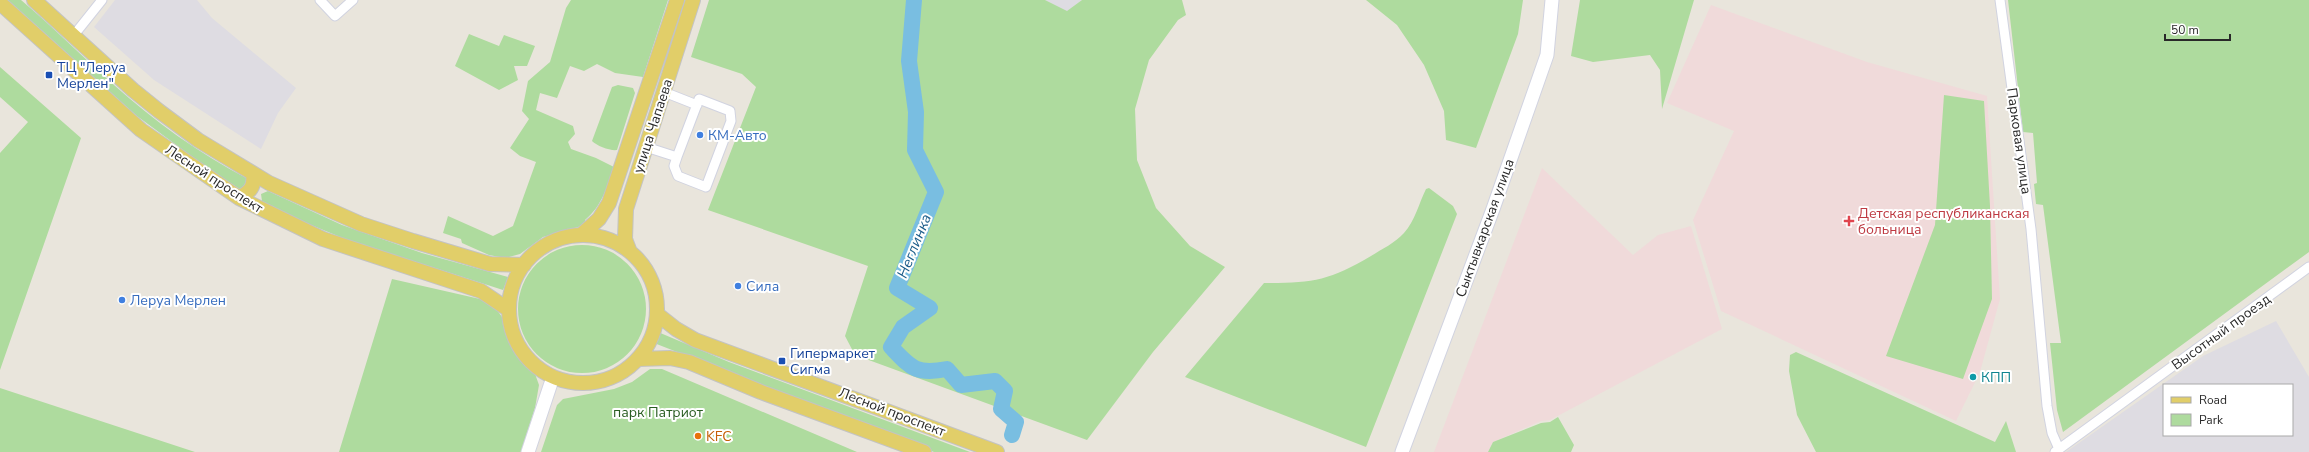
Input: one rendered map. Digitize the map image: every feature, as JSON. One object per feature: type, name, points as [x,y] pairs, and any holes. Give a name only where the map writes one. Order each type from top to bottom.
[{"type":"main road","name":"Лесной проспект","points":[[34,0],[133,90],[159,111],[198,140],[269,183],[361,224],[413,241],[490,264],[524,264]]},
{"type":"main road","name":"улица Чапаева","points":[[581,235],[599,219],[609,203],[677,0]]},
{"type":"main road","name":"улица Чапаева","points":[[630,252],[625,239],[626,209],[693,0]]},
{"type":"main road","name":"Сыктывкарская улица","points":[[1402,452],[1493,209],[1547,55],[1552,0]]},
{"type":"main road","name":"Лесной проспект","points":[[0,3],[142,130],[239,198],[258,209],[323,239],[481,291],[509,310]]},
{"type":"main road","points":[[239,198],[252,190],[254,182],[253,174]]},
{"type":"main road","points":[[258,209],[256,200],[257,193],[269,183]]},
{"type":"main road","points":[[581,235],[604,238],[616,242],[630,252],[642,264],[650,278],[656,294],[657,314],[648,344],[638,359],[624,371],[607,379],[589,383],[570,382],[553,377],[540,370],[521,350],[514,338],[509,310],[512,286],[524,264],[540,249],[559,239],[581,235]]},
{"type":"main road","name":"Лесной проспект","points":[[657,314],[676,329],[695,340],[993,450]]},
{"type":"main road","name":"Лесной проспект","points":[[638,359],[670,358],[689,362],[761,392],[924,452]]},
{"type":"main road","points":[[528,452],[553,377]]},
{"type":"street","points":[[74,35],[102,0]]},
{"type":"street","points":[[320,0],[336,16],[353,0]]},
{"type":"street","name":"Парковая улица","points":[[2000,0],[2031,229],[2047,406],[2057,450]]},
{"type":"street","points":[[664,92],[697,105]]},
{"type":"street","points":[[699,99],[730,111],[731,121],[706,187],[678,176],[674,166],[677,158],[699,99]]},
{"type":"street","points":[[646,146],[677,158]]},
{"type":"street","name":"Высотный проезд","points":[[2057,450],[2309,267]]},
{"type":"shaded area","points":[[115,0],[197,0],[212,18],[296,88],[278,113],[261,149],[154,80],[94,27]]},
{"type":"shaded area","points":[[1045,0],[1082,0],[1067,12]]},
{"type":"shaded area","points":[[1711,5],[1867,62],[1987,96],[2000,299],[1980,372],[1956,421],[1721,311],[1693,220],[1734,131],[1667,103]]},
{"type":"shaded area","points":[[1542,168],[1633,255],[1658,235],[1691,226],[1722,329],[1550,420],[1541,421],[1493,442],[1488,452],[1434,452]]},
{"type":"shaded area","points":[[2276,321],[2309,377],[2309,452],[2066,452],[2163,384],[2163,436],[2293,436],[2293,384],[2163,384],[2203,356]]},
{"type":"green space","points":[[8,0],[21,0],[114,85],[161,124],[212,159],[248,179],[250,183],[241,190],[209,169],[137,116]]},
{"type":"green space","points":[[571,0],[668,0],[643,77],[615,73],[597,64],[584,71],[570,66],[557,98],[540,93],[536,110],[573,126],[575,134],[568,142],[571,149],[596,158],[614,167],[600,202],[591,215],[585,220],[585,225],[543,237],[520,254],[505,258],[489,255],[462,243],[461,239],[443,233],[448,216],[493,236],[513,226],[536,162],[520,156],[510,148],[529,119],[522,111],[528,81],[550,62],[566,8]]},
{"type":"green space","points":[[709,0],[1045,0],[1067,11],[1082,0],[1182,0],[1186,15],[1178,20],[1149,60],[1135,109],[1137,160],[1156,208],[1190,246],[1225,267],[1153,352],[1087,440],[855,355],[845,336],[868,266],[708,210],[756,87],[742,74],[691,57]]},
{"type":"green space","points":[[1366,0],[1523,0],[1518,34],[1476,148],[1446,140],[1444,111],[1424,65],[1397,25]]},
{"type":"green space","points":[[1580,0],[1694,0],[1662,109],[1660,70],[1650,55],[1593,62],[1571,56]]},
{"type":"green space","points":[[2008,0],[2309,0],[2309,252],[2063,432],[2057,410],[2050,343],[2061,343],[2043,205],[2036,204],[2034,184],[2037,183],[2033,133],[2023,132]]},
{"type":"green space","points":[[469,34],[499,46],[504,35],[535,46],[527,66],[514,66],[518,80],[499,90],[455,66]]},
{"type":"green space","points":[[0,67],[81,138],[0,370],[0,153],[28,122],[0,97]]},
{"type":"green space","points":[[618,85],[633,88],[635,93],[617,150],[611,150],[597,145],[592,141],[612,87]]},
{"type":"green space","points":[[1944,95],[1984,101],[1990,206],[1992,299],[1963,379],[1886,356],[1935,225]]},
{"type":"green space","points":[[1429,188],[1453,206],[1457,214],[1366,447],[1185,377],[1264,283],[1295,282],[1320,279],[1343,271],[1371,256],[1393,243],[1404,233],[1414,217],[1426,189]]},
{"type":"green space","points":[[268,191],[342,225],[422,253],[508,277],[503,290],[345,239],[304,222],[262,201],[261,194]]},
{"type":"green space","points":[[582,245],[606,250],[627,264],[641,285],[646,309],[641,333],[627,354],[606,368],[582,373],[558,368],[537,354],[523,333],[518,309],[523,285],[537,264],[558,250]]},
{"type":"green space","points":[[392,279],[480,299],[497,310],[502,317],[508,337],[521,360],[534,371],[539,385],[535,408],[521,452],[339,452]]},
{"type":"green space","points":[[658,332],[729,362],[970,452],[934,452],[654,343]]},
{"type":"green space","points":[[1796,352],[1995,442],[2006,421],[2016,452],[1816,452],[1797,415],[1789,371],[1790,355]]},
{"type":"green space","name":"парк Патриот","points":[[650,369],[662,369],[857,452],[541,452],[557,405],[563,399],[614,389],[632,382]]},
{"type":"green space","points":[[0,388],[195,452],[0,452]]},
{"type":"green space","points":[[1558,417],[1574,445],[1571,452],[1488,452],[1493,442],[1541,423],[1550,422]]},
{"type":"waterway","name":"Неглинка","points":[[914,0],[909,61],[916,112],[915,150],[936,192],[897,288],[930,308],[903,327],[891,347],[909,365],[915,368],[928,371],[947,369],[961,385],[995,381],[1005,391],[1001,409],[1016,422],[1012,435]]},
{"type":"place","name":"ТЦ \"Леруа Мерлен\"","points":[[49,75]]},
{"type":"place","name":"КМ-Авто","points":[[700,135]]},
{"type":"place","name":"Детская республиканская больница","points":[[1849,221]]},
{"type":"place","name":"Сила","points":[[738,286]]},
{"type":"place","name":"Леруа Мерлен","points":[[122,300]]},
{"type":"place","name":"Гипермаркет Сигма","points":[[782,361]]},
{"type":"place","name":"КПП","points":[[1973,377]]},
{"type":"place","name":"KFC","points":[[698,436]]}]
